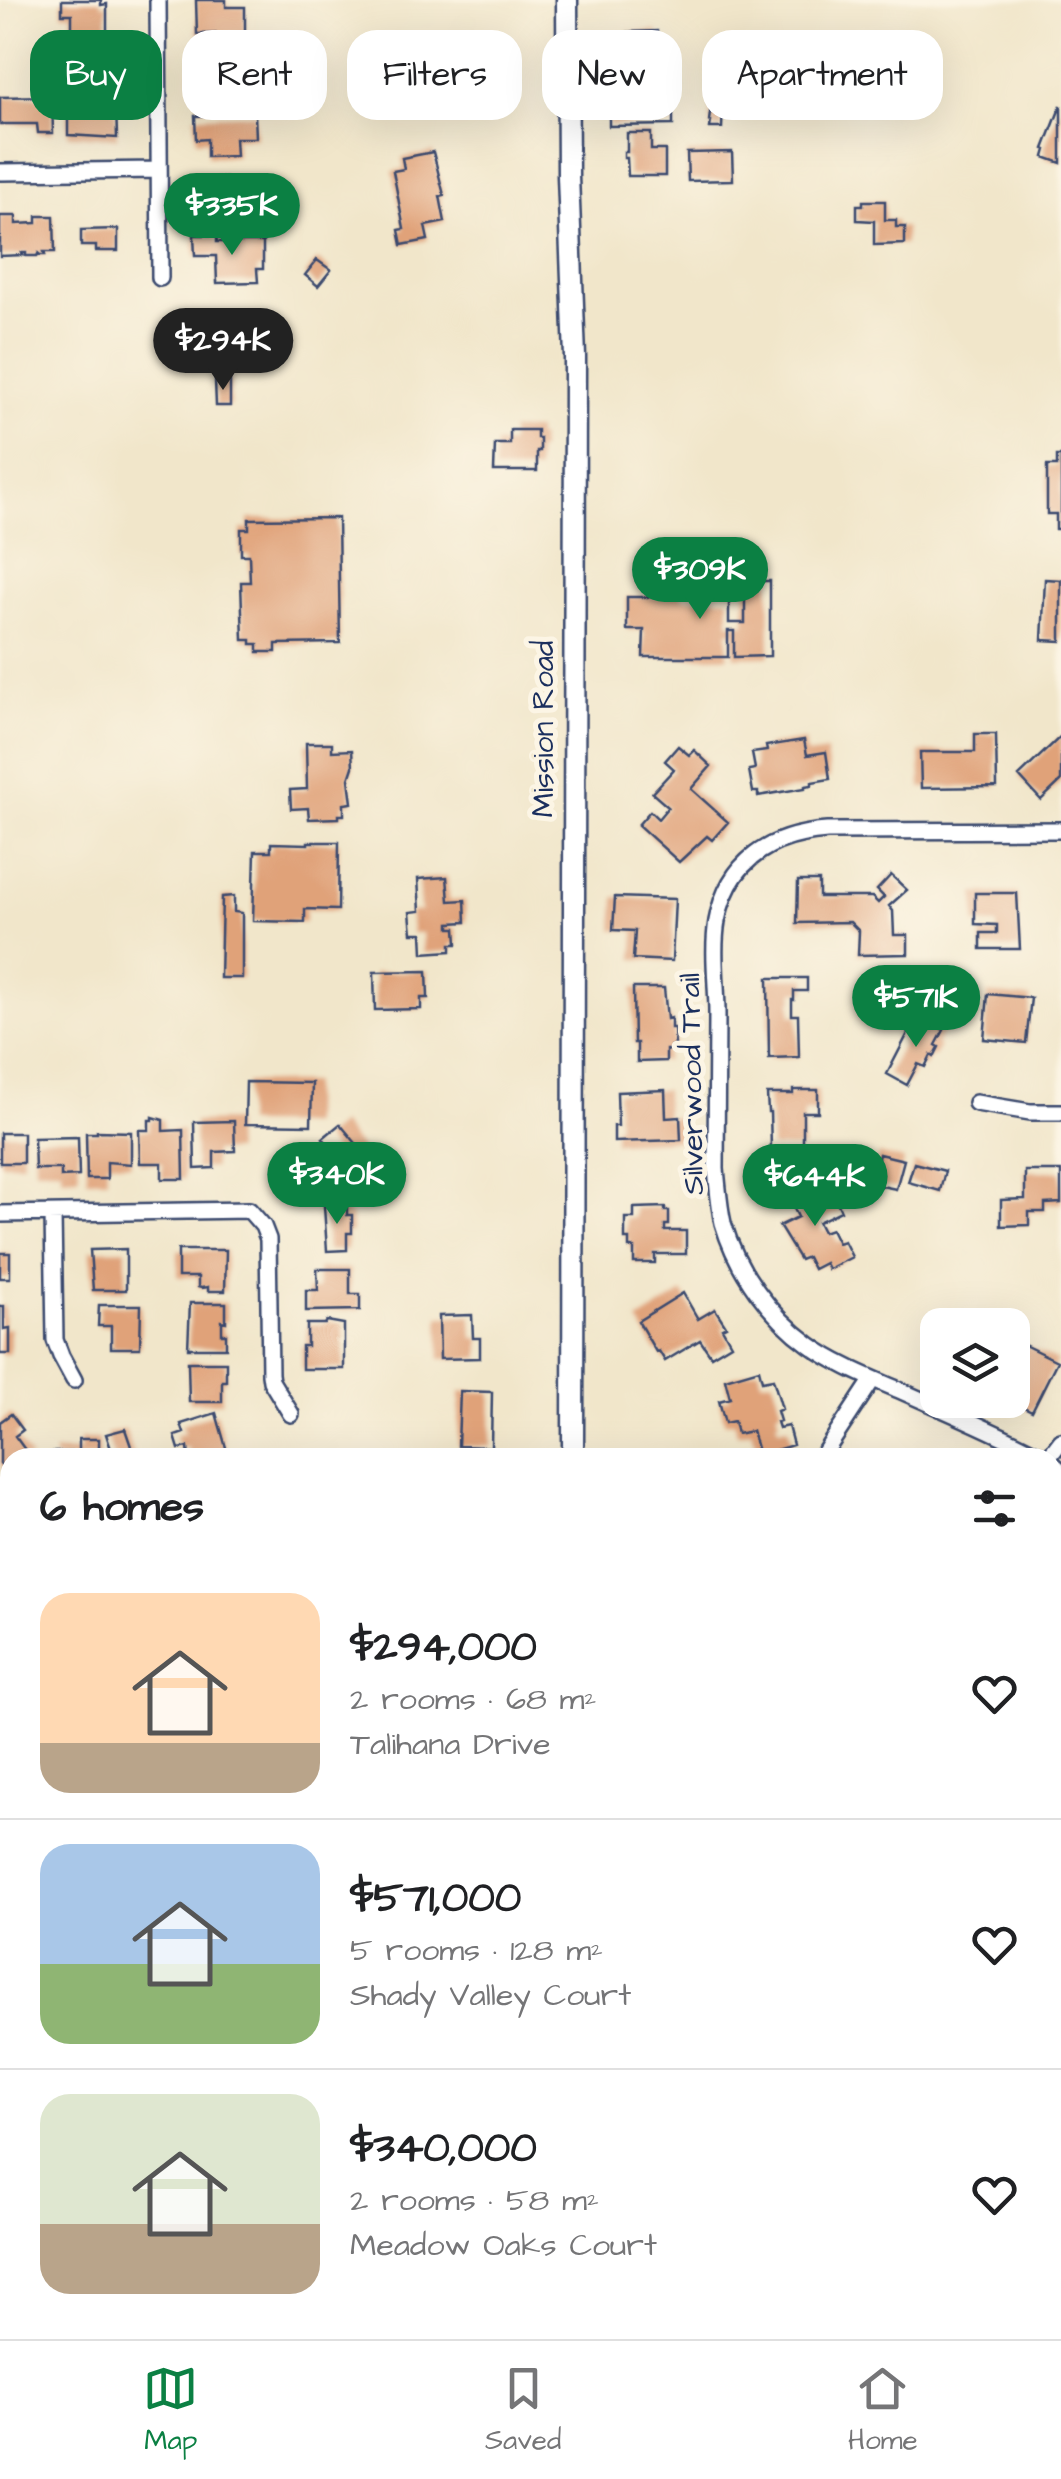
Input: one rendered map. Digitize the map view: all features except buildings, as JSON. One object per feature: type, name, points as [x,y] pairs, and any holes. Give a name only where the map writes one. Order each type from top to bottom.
[{"type":"street","points":[[158,0],[160,278]]},
{"type":"street","name":"Mission Road","points":[[567,0],[575,357],[573,1448]]},
{"type":"street","points":[[0,172],[159,170]]},
{"type":"street","name":"Silverwood Trail","points":[[1027,1448],[873,1379],[810,1346],[776,1315],[745,1272],[722,1221],[716,1170],[717,922],[726,892],[752,856],[773,842],[801,833],[1061,830]]},
{"type":"street","points":[[976,1103],[1030,1112],[1061,1112]]},
{"type":"street","points":[[0,1214],[248,1210],[254,1214],[268,1238],[270,1381],[292,1414]]},
{"type":"street","points":[[53,1214],[55,1340],[74,1380]]},
{"type":"street","points":[[828,1448],[873,1379]]}]
